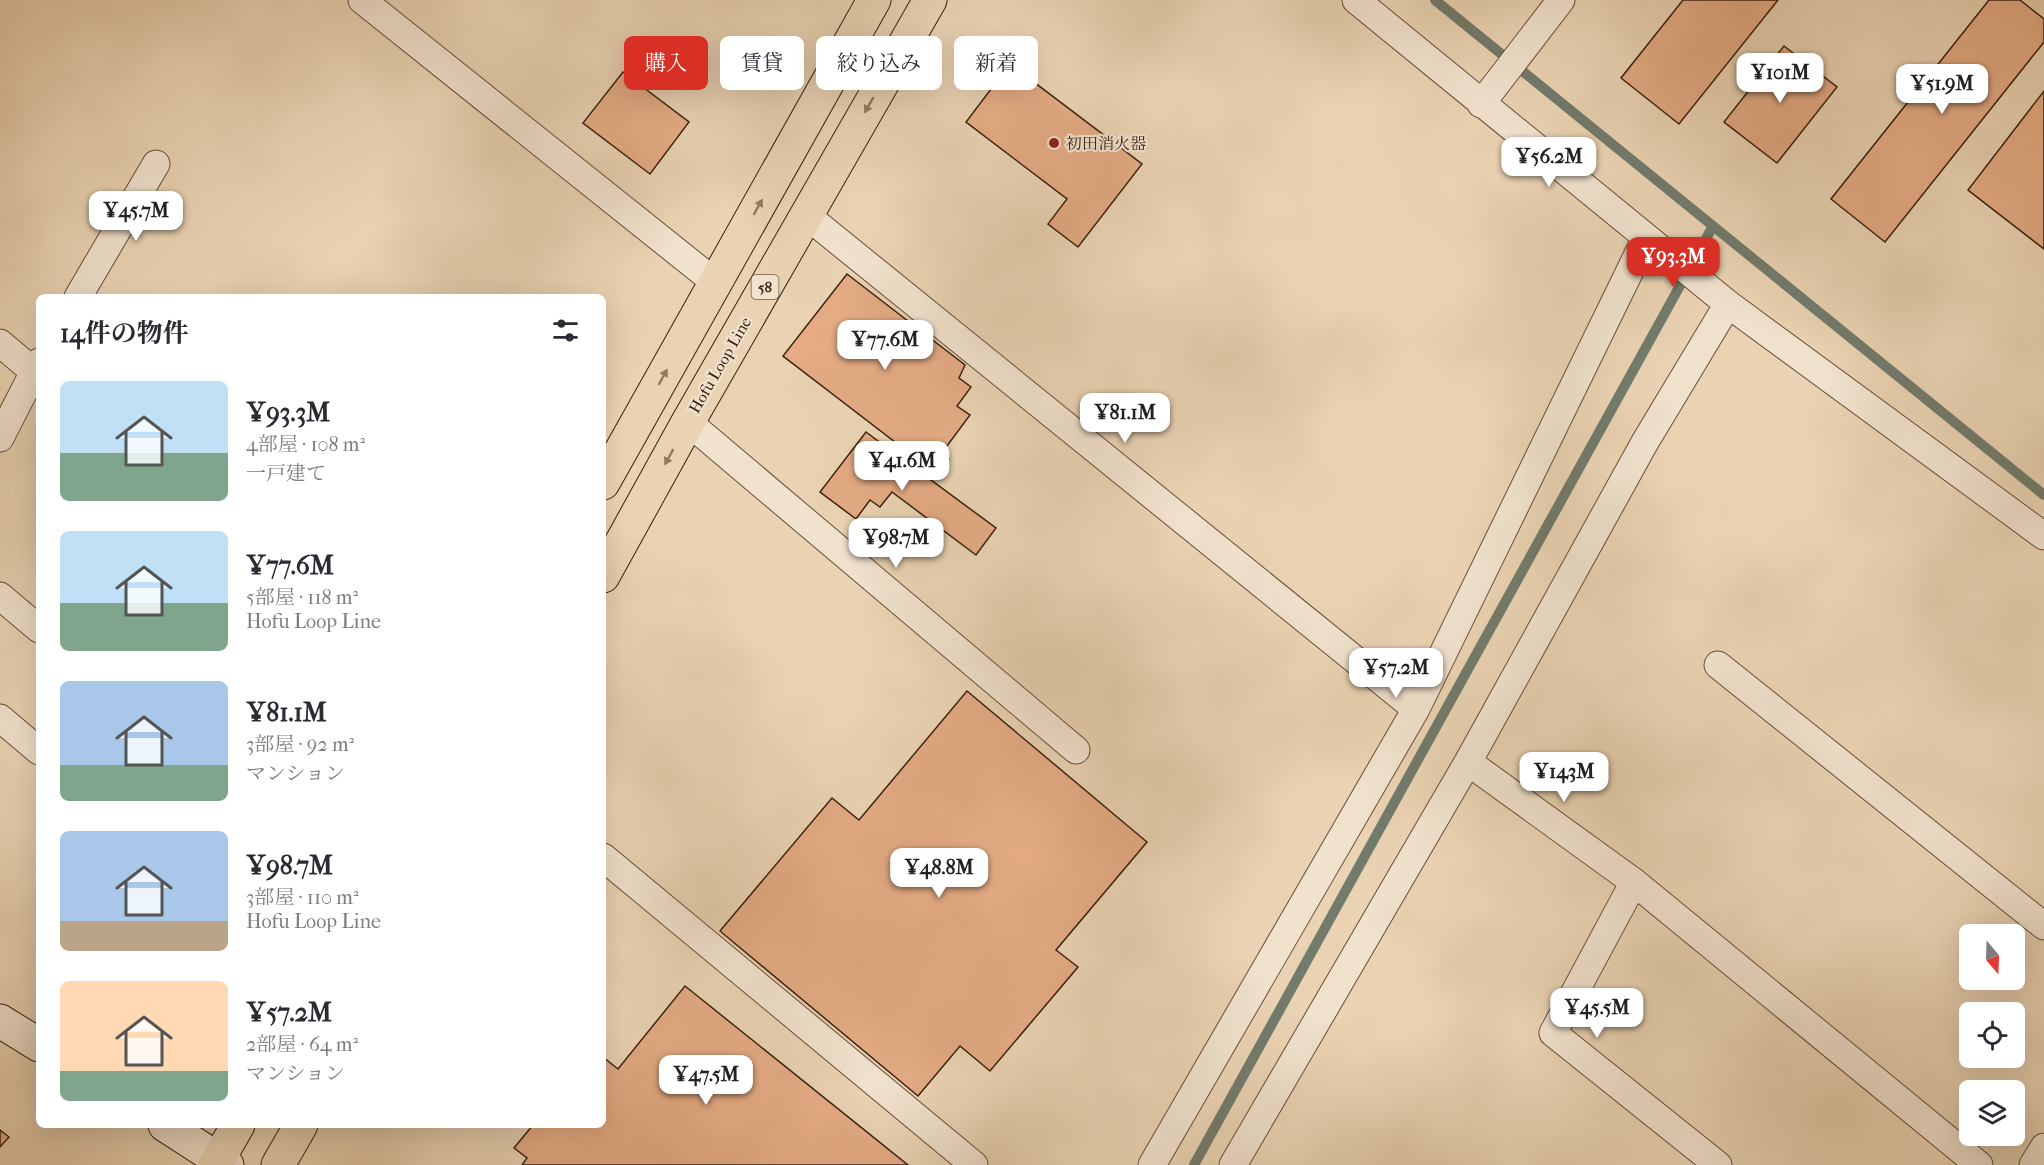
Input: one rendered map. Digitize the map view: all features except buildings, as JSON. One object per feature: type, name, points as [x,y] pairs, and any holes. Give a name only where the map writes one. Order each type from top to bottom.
[{"type":"main road","points":[[606,478],[874,0]]},
{"type":"main road","name":"Hofu Loop Line","points":[[606,571],[688,422],[930,0]]},
{"type":"main road","points":[[0,1021],[36,1043]]},
{"type":"main road","points":[[169,1128],[220,1163],[237,1128]]},
{"type":"main road","points":[[279,1165],[299,1128]]},
{"type":"street","points":[[362,0],[716,283]]},
{"type":"street","points":[[1356,0],[1728,304],[2044,536]]},
{"type":"street","points":[[1481,104],[1561,0]]},
{"type":"street","points":[[80,294],[156,164]]},
{"type":"street","points":[[806,215],[1416,709]]},
{"type":"street","points":[[1152,1165],[1416,709],[1646,238]]},
{"type":"street","points":[[1233,1165],[1468,762],[1645,442],[1728,304]]},
{"type":"street","points":[[0,343],[36,369]]},
{"type":"street","points":[[0,438],[36,372]]},
{"type":"street","points":[[688,422],[1076,750]]},
{"type":"street","points":[[0,596],[36,626]]},
{"type":"street","points":[[1718,665],[2044,926]]},
{"type":"street","points":[[0,718],[36,748]]},
{"type":"street","points":[[1468,762],[1634,882],[1979,1165]]},
{"type":"street","points":[[606,859],[974,1165]]},
{"type":"street","points":[[1634,882],[1553,1033],[1718,1165]]},
{"type":"street","points":[[2033,1165],[2044,1147]]},
{"type":"waterway","points":[[1435,0],[2044,495]]},
{"type":"waterway","points":[[1194,1165],[1713,226]]},
{"type":"place","name":"初田消火器","points":[[1054,143]]}]
